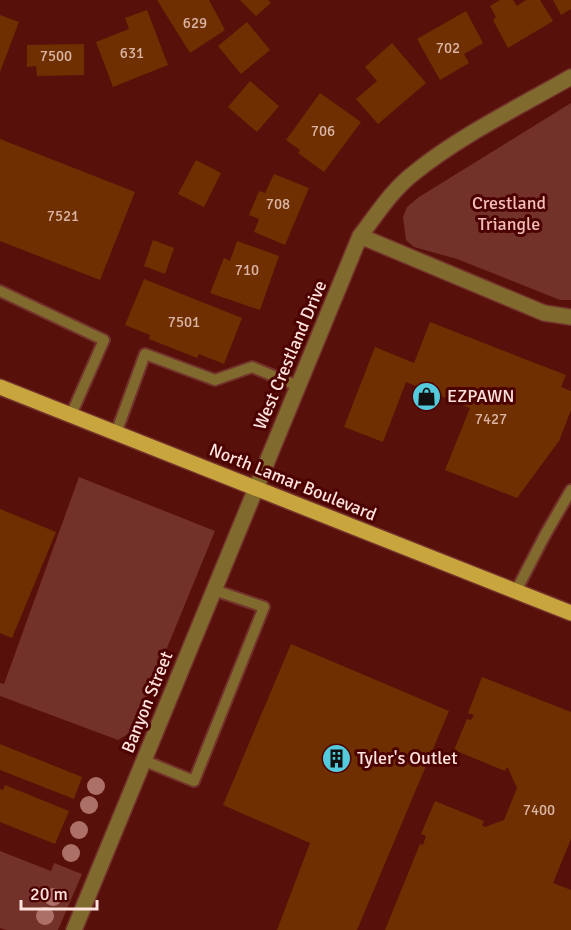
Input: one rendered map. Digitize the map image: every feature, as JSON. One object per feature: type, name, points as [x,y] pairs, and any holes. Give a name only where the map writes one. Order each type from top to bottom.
[{"type":"main road","name":"North Lamar Boulevard","points":[[0,387],[571,613]]},
{"type":"street","name":"West Crestland Drive","points":[[255,488],[360,236],[388,198],[412,174],[448,148],[571,77]]},
{"type":"street","points":[[360,236],[544,313],[571,317]]},
{"type":"street","name":"Banyon Street","points":[[74,930],[255,488]]},
{"type":"lane","points":[[0,291],[104,340],[71,415]]},
{"type":"lane","points":[[116,433],[145,354],[215,380],[252,367],[298,386]]},
{"type":"lane","points":[[516,591],[571,490]]},
{"type":"lane","points":[[144,760],[194,781],[264,608],[214,590]]},
{"type":"green space","name":"Crestland Triangle","points":[[571,103],[571,300],[560,300],[457,259],[414,247],[406,240],[403,217],[407,207],[419,197]]},
{"type":"green space","points":[[79,477],[215,531],[133,731],[118,740],[0,696],[0,683],[4,684]]},
{"type":"green space","points":[[0,851],[51,871],[54,863],[82,874],[58,930],[0,928]]},
{"type":"building","points":[[157,0],[209,0],[225,30],[190,53]]},
{"type":"building","points":[[240,0],[268,0],[271,3],[256,16]]},
{"type":"building","points":[[500,0],[513,0],[517,6],[526,0],[540,0],[553,21],[508,48],[493,20],[496,17],[490,6]]},
{"type":"building","points":[[553,0],[571,0],[571,9],[561,15]]},
{"type":"building","points":[[147,10],[168,65],[113,87],[96,42],[129,29],[125,18]]},
{"type":"building","points":[[466,11],[483,43],[464,54],[469,63],[440,80],[417,39]]},
{"type":"building","points":[[0,15],[19,22],[0,72]]},
{"type":"building","points":[[247,22],[270,50],[241,74],[218,46]]},
{"type":"building","points":[[392,43],[426,83],[378,124],[356,99],[377,81],[365,67]]},
{"type":"building","points":[[84,44],[84,75],[37,76],[36,66],[27,67],[27,45]]},
{"type":"building","points":[[250,81],[279,106],[257,132],[228,107]]},
{"type":"building","points":[[320,93],[361,122],[324,172],[298,153],[300,150],[286,140]]},
{"type":"building","points":[[0,139],[135,192],[100,280],[0,241]]},
{"type":"building","points":[[196,160],[221,173],[204,207],[178,194]]},
{"type":"building","points":[[274,174],[309,188],[285,245],[254,232],[259,219],[249,215],[259,191],[265,193]]},
{"type":"building","points":[[153,240],[174,248],[165,274],[144,266]]},
{"type":"building","points":[[237,241],[279,256],[260,310],[210,293],[224,258],[230,261]]},
{"type":"building","points":[[144,279],[242,318],[224,364],[199,354],[197,358],[149,339],[150,335],[125,325]]},
{"type":"building","points":[[430,322],[566,375],[561,387],[571,391],[571,410],[559,441],[517,498],[445,470],[470,408],[406,382],[383,442],[344,427],[375,347],[414,363]]},
{"type":"building","points":[[0,509],[56,532],[12,638],[0,633]]},
{"type":"building","name":"Tyler's Outlet","points":[[291,644],[449,711],[357,930],[277,930],[310,843],[223,805]]},
{"type":"building","points":[[482,677],[571,712],[571,839],[553,883],[571,890],[571,930],[385,930],[420,844],[423,845],[426,836],[421,834],[435,801],[484,821],[482,825],[485,827],[504,820],[517,788],[508,768],[505,771],[454,750],[467,719],[471,720],[474,715],[468,713]]},
{"type":"building","points":[[0,744],[82,777],[74,799],[0,770]]},
{"type":"building","points":[[5,785],[69,811],[55,844],[0,822],[0,789],[3,790]]},
{"type":"place","name":"EZPAWN","points":[[426,396]]},
{"type":"place","name":"Tyler's Outlet","points":[[336,758]]}]
